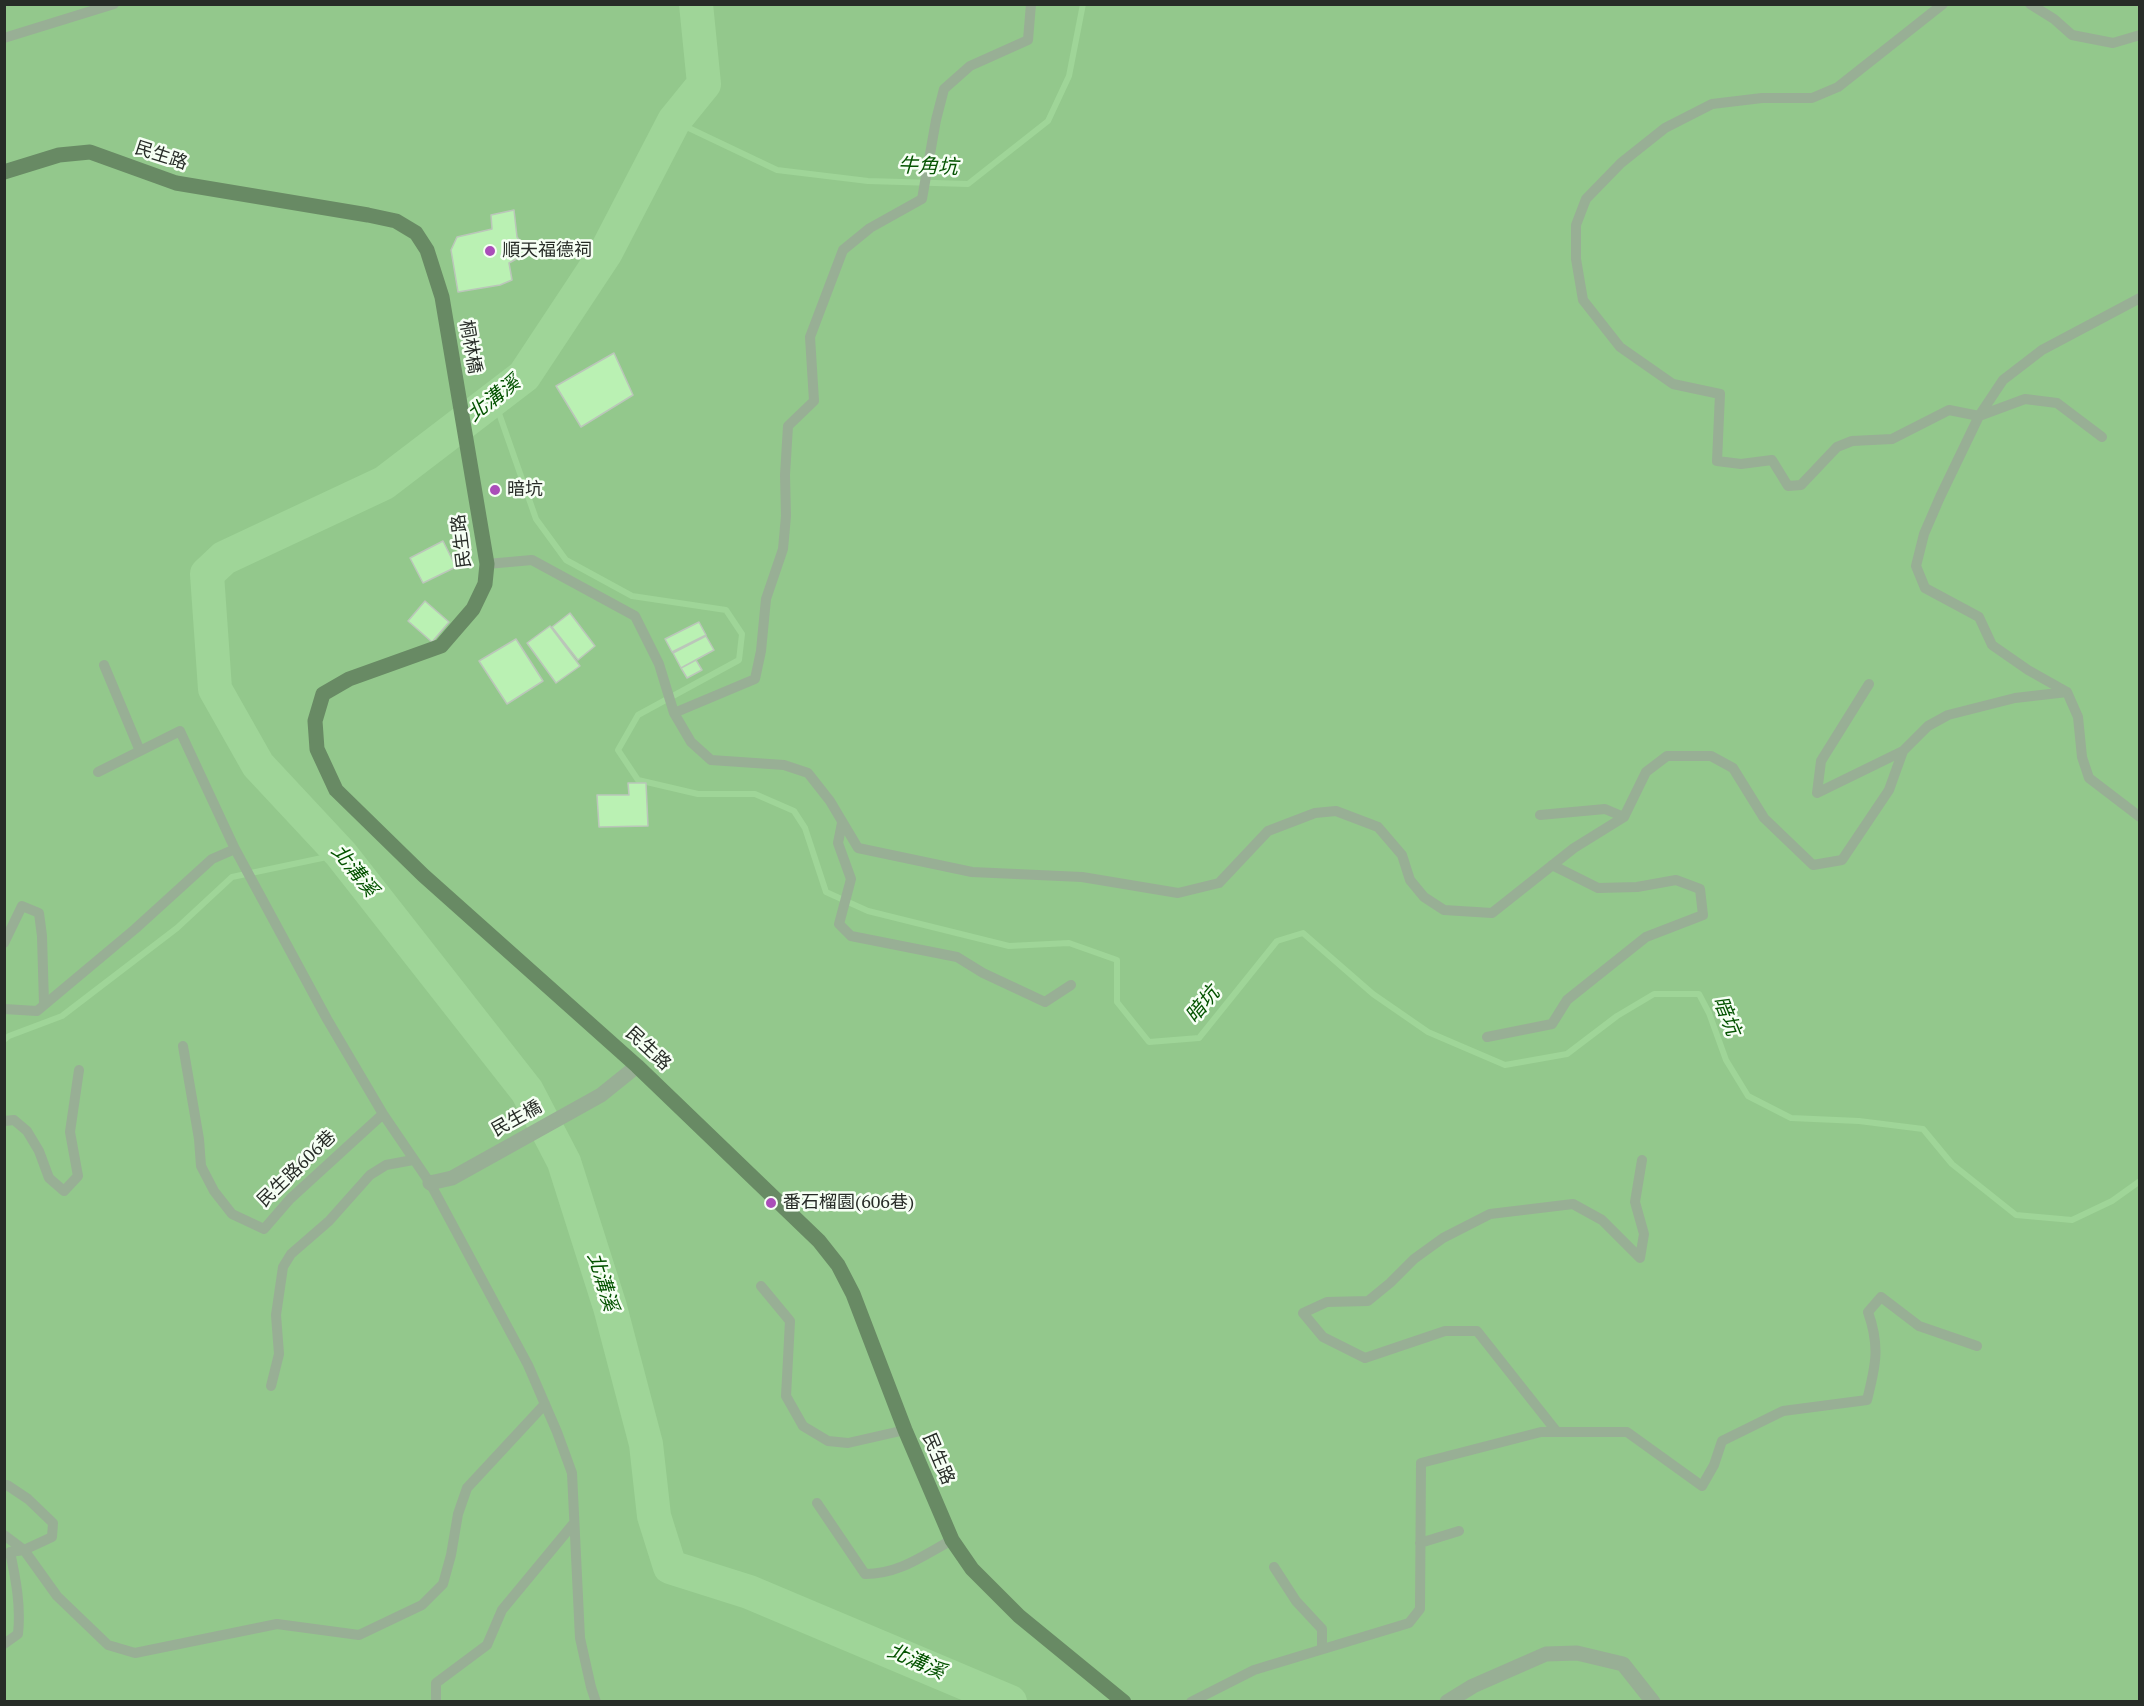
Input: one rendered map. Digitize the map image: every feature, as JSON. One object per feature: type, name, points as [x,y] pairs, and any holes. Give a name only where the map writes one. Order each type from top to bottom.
[{"type":"street","name":"民生路","points":[[4,172],[59,155],[90,153],[176,183],[396,221],[416,234],[427,250],[442,297]]},
{"type":"street","name":"桐林橋","points":[[442,297],[473,474]]},
{"type":"street","name":"民生路","points":[[473,474],[487,564],[485,584],[473,609],[441,646],[349,680],[323,694],[315,721],[317,749],[336,790],[423,875],[637,1066],[819,1241],[838,1265],[853,1294],[905,1430],[952,1540],[972,1569],[1019,1616],[1124,1701]]},
{"type":"street","name":"民生橋","points":[[430,1183],[452,1178],[601,1095],[637,1066]]},
{"type":"street","points":[[1447,1701],[1473,1686],[1546,1654],[1577,1653],[1623,1664],[1653,1701]]},
{"type":"lane","points":[[4,38],[114,4]]},
{"type":"lane","points":[[674,713],[755,679],[761,651],[766,599],[783,549],[788,426],[814,401],[810,337],[843,250],[870,228],[922,199],[944,89],[970,66],[1028,40],[1031,4]]},
{"type":"lane","points":[[1943,4],[1838,87],[1812,98],[1762,98],[1712,104],[1665,128],[1621,163],[1586,199],[1576,225],[1576,259],[1583,300],[1620,347],[1673,384],[1720,394],[1717,461],[1741,464],[1772,459],[1788,486],[1801,485],[1837,447],[1852,441],[1892,439],[1949,410],[1979,416],[2025,399],[2056,404],[2102,437]]},
{"type":"lane","points":[[2030,4],[2054,19],[2072,35],[2113,43],[2139,35]]},
{"type":"lane","points":[[2139,298],[2042,350],[2003,380],[1979,416],[1940,497],[1924,534],[1916,566],[1925,588],[1979,617],[1992,645],[2028,670],[2067,692],[2078,717],[2082,757],[2090,778],[2139,817]]},
{"type":"lane","points":[[487,564],[532,560],[635,616],[659,664],[674,713],[691,742],[711,760],[784,765],[808,773],[830,801],[858,848],[972,872],[1082,877],[1178,893],[1219,883],[1268,831],[1315,813],[1336,811],[1378,827],[1402,855],[1410,880],[1424,897],[1444,910],[1492,912],[1574,849],[1624,817],[1647,772],[1667,756],[1711,756],[1733,768],[1764,818],[1813,866],[1842,860],[1889,790],[1903,752]]},
{"type":"lane","points":[[104,665],[140,751]]},
{"type":"lane","points":[[1869,684],[1821,761],[1817,793],[1903,752],[1928,726],[1948,715],[2015,698],[2067,692]]},
{"type":"lane","points":[[98,772],[180,731],[235,849],[327,1019],[383,1114],[430,1183],[528,1365],[572,1473],[580,1638],[596,1701]]},
{"type":"lane","points":[[1540,814],[1605,809],[1624,817]]},
{"type":"lane","points":[[842,823],[838,843],[851,879],[839,924],[851,936],[957,957],[983,973],[1045,1002],[1071,985]]},
{"type":"lane","points":[[4,1009],[37,1011],[212,859],[235,849]]},
{"type":"lane","points":[[1487,1037],[1552,1024],[1567,1000],[1647,937],[1703,915],[1700,889],[1677,880],[1637,887],[1598,888],[1552,866]]},
{"type":"lane","points":[[4,943],[22,906],[39,912],[44,1004]]},
{"type":"lane","name":"民生路606巷","points":[[183,1046],[199,1138],[201,1166],[214,1191],[232,1214],[264,1229],[290,1199],[383,1114]]},
{"type":"lane","points":[[4,1121],[14,1120],[27,1131],[39,1151],[50,1178],[64,1191],[78,1176],[70,1132],[79,1070]]},
{"type":"lane","points":[[271,1386],[279,1354],[276,1315],[283,1267],[297,1249],[329,1221],[370,1175],[386,1165],[413,1160]]},
{"type":"lane","points":[[1557,1432],[1477,1331],[1444,1331],[1365,1358],[1323,1337],[1303,1313],[1327,1302],[1368,1301],[1414,1259],[1443,1238],[1490,1214],[1573,1203],[1602,1220],[1640,1258],[1644,1234],[1635,1202],[1642,1160]]},
{"type":"lane","points":[[761,1286],[790,1321],[786,1396],[803,1426],[828,1441],[848,1443],[905,1430]]},
{"type":"lane","points":[[1191,1701],[1254,1670],[1409,1623],[1420,1609],[1421,1463],[1541,1432],[1627,1432],[1702,1486],[1714,1465],[1722,1441],[1783,1411],[1867,1400],[1876,1367],[1876,1333],[1868,1312],[1881,1297],[1919,1326],[1977,1346]]},
{"type":"lane","points":[[4,1535],[24,1550],[57,1596],[108,1645],[135,1653],[277,1624],[359,1635],[422,1605],[443,1584],[458,1514],[467,1488],[545,1404]]},
{"type":"lane","points":[[4,1485],[8,1485],[28,1499],[53,1523],[52,1537],[24,1550],[10,1552],[19,1596],[19,1623],[18,1634],[4,1644]]},
{"type":"lane","points":[[817,1503],[865,1574],[883,1574],[904,1567],[952,1540]]},
{"type":"lane","points":[[436,1701],[436,1683],[487,1645],[502,1610],[574,1523]]},
{"type":"lane","points":[[1420,1543],[1459,1531]]},
{"type":"lane","points":[[1274,1567],[1296,1601],[1322,1629],[1322,1650]]},
{"type":"green space","points":[[5,5],[2139,5],[2139,1701],[5,1701]]},
{"type":"building","name":"順天福德祠","points":[[514,210],[517,237],[529,252],[509,263],[512,280],[500,285],[458,292],[451,250],[457,237],[492,229],[491,215]]},
{"type":"building","points":[[614,353],[633,395],[581,427],[556,386]]},
{"type":"building","points":[[443,541],[456,567],[423,583],[410,558]]},
{"type":"building","points":[[425,601],[449,622],[432,642],[408,621]]},
{"type":"building","points":[[570,613],[595,646],[578,660],[552,627]]},
{"type":"building","points":[[699,622],[706,635],[672,652],[665,639]]},
{"type":"building","points":[[550,626],[580,666],[556,683],[527,643]]},
{"type":"building","points":[[706,636],[714,650],[681,668],[673,653]]},
{"type":"building","points":[[516,639],[543,681],[507,704],[479,661]]},
{"type":"building","points":[[696,660],[702,670],[687,678],[681,668]]},
{"type":"building","points":[[628,783],[646,783],[648,826],[599,827],[597,795],[629,795]]},
{"type":"waterway","name":"北溝溪","points":[[696,4],[704,84],[674,121],[606,252],[524,376],[384,483],[224,558],[207,574],[215,689],[258,765],[341,854],[527,1091],[564,1162],[610,1307],[646,1444],[654,1516],[670,1567],[749,1592],[1010,1702]]},
{"type":"waterway","name":"牛角坑","points":[[674,121],[777,170],[868,181],[968,184],[1048,121],[1069,76],[1083,4]]},
{"type":"waterway","name":"暗坑","points":[[494,399],[536,519],[566,560],[632,596],[726,610],[742,634],[739,660],[638,715],[618,750],[638,780],[698,794],[755,794],[794,811],[805,828],[826,892],[868,911],[1009,946],[1069,943],[1117,960],[1117,1002],[1149,1042],[1199,1038],[1277,941],[1303,933],[1373,994],[1428,1032],[1505,1065],[1567,1054],[1617,1016],[1654,994],[1699,994],[1709,1013],[1726,1060],[1748,1096],[1791,1118],[1859,1121],[1923,1129],[1952,1164],[2016,1215],[2072,1220],[2112,1201],[2140,1181]]},
{"type":"waterway","points":[[4,1040],[62,1016],[177,928],[232,877],[341,854]]},
{"type":"place","name":"順天福德祠","points":[[490,251]]},
{"type":"place","name":"暗坑","points":[[495,490]]},
{"type":"place","name":"番石榴園(606巷)","points":[[771,1203]]}]
